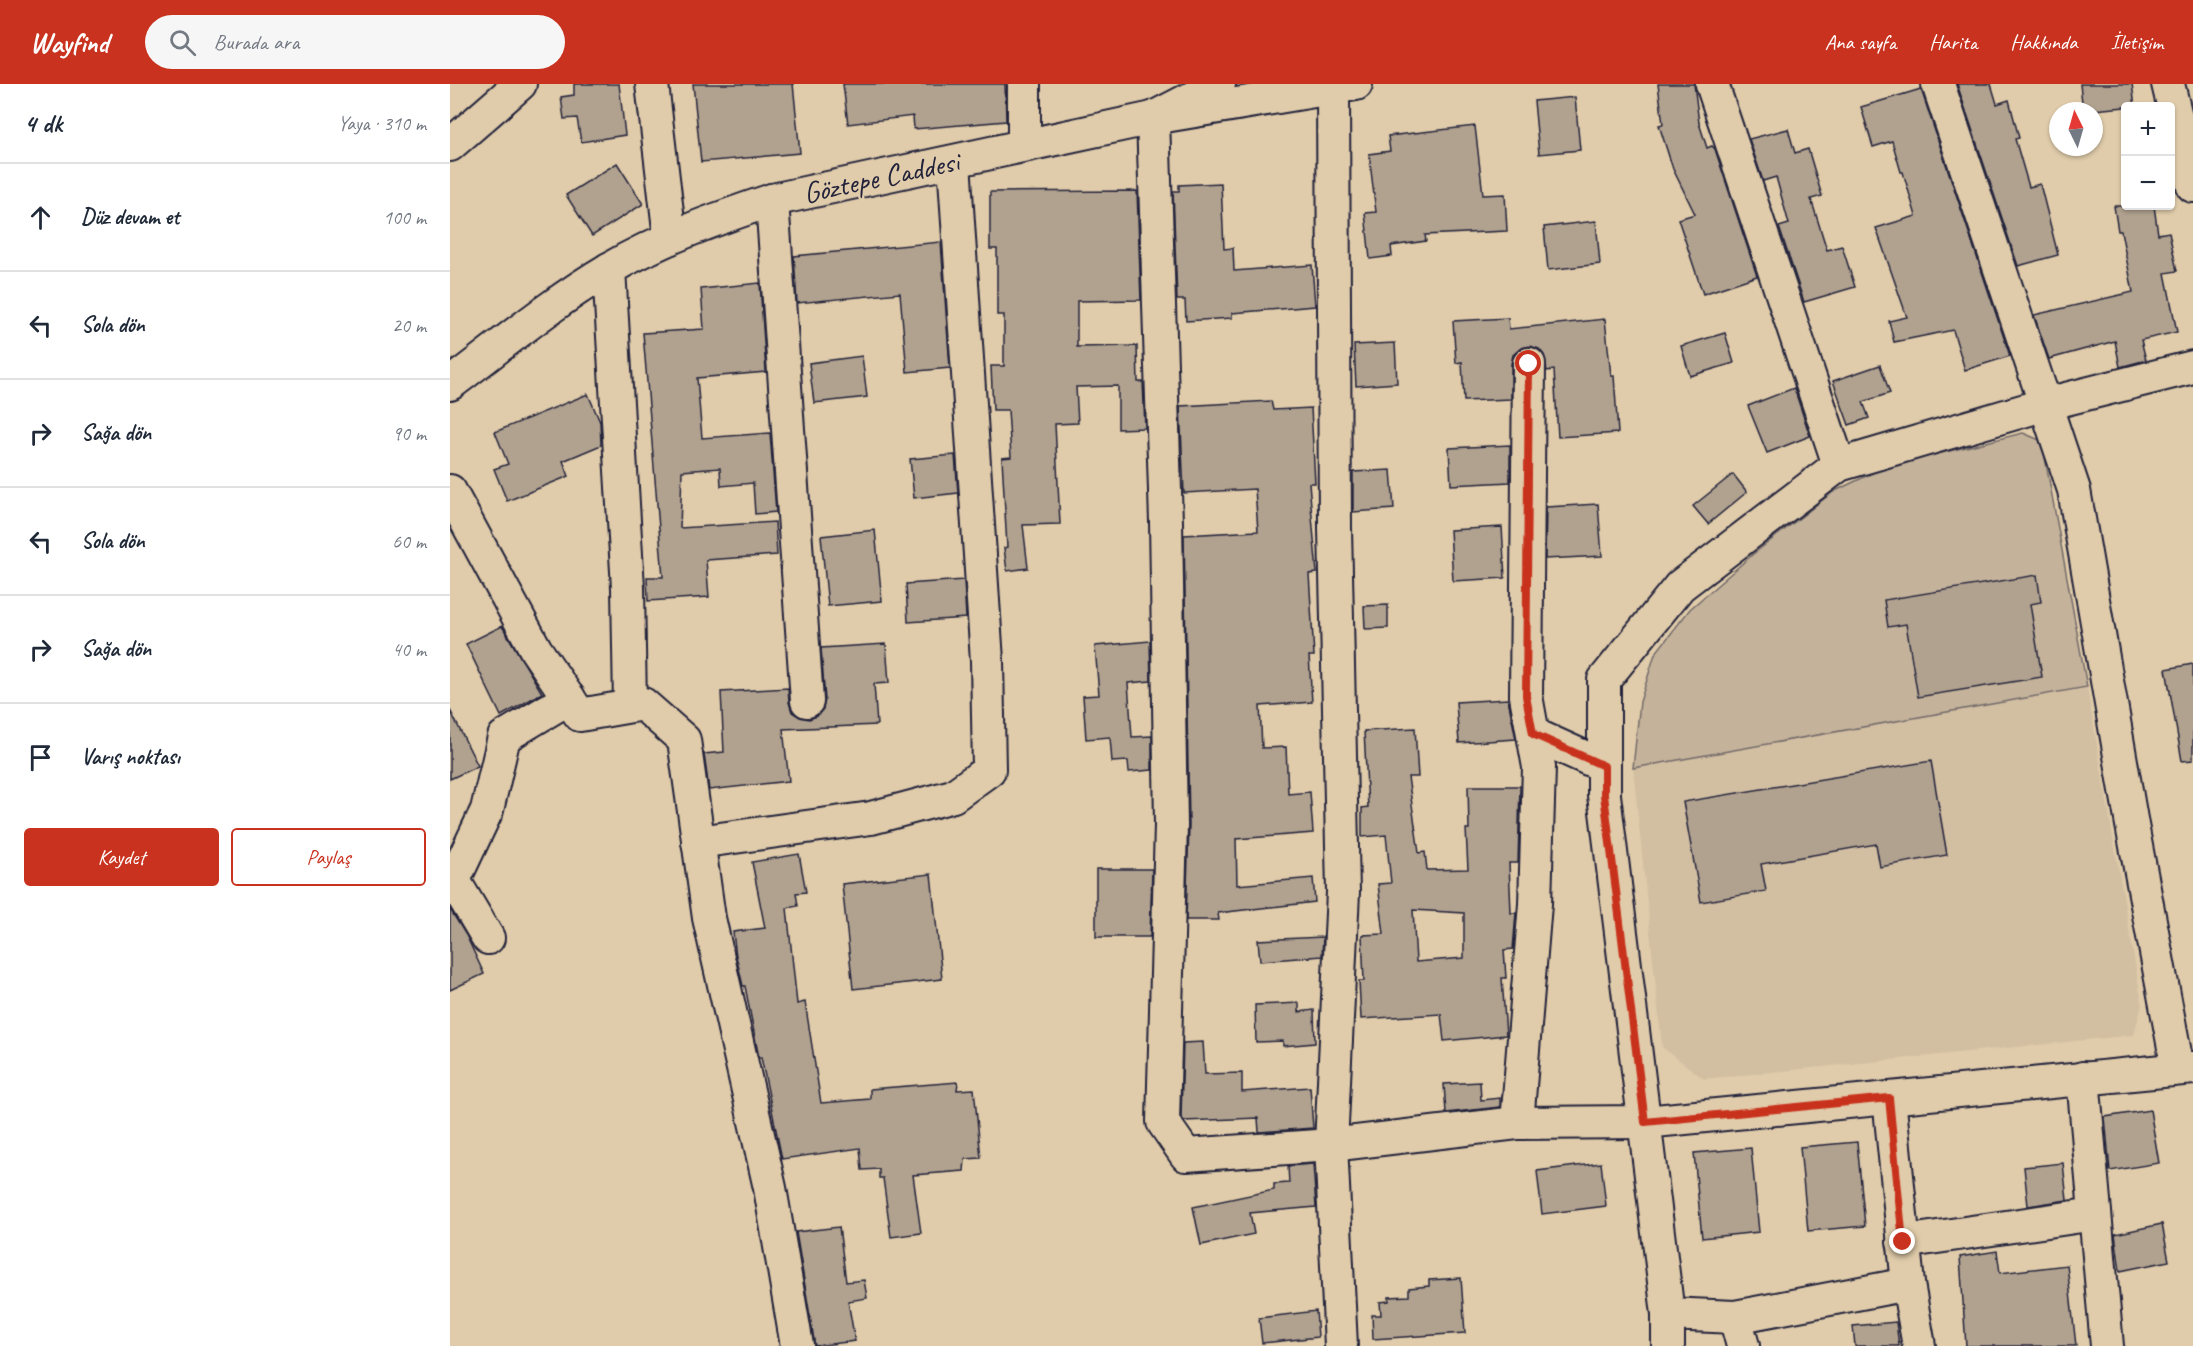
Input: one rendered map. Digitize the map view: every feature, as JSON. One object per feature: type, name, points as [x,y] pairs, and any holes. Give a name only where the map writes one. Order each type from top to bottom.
[{"type":"street","points":[[450,145],[520,84]]},
{"type":"street","points":[[652,84],[670,238]]},
{"type":"street","points":[[1024,84],[1024,145]]},
{"type":"street","points":[[1219,84],[1153,118],[1166,522],[1171,825],[1163,1122],[1186,1155],[1331,1145],[1517,1123],[1645,1122],[2185,1068],[2132,825],[2074,489],[1938,84]]},
{"type":"street","points":[[1712,84],[1839,465]]},
{"type":"street","points":[[2168,84],[2193,186]]},
{"type":"street","points":[[1341,1346],[1331,1145],[1343,892],[1335,528],[1345,87]]},
{"type":"street","name":"Göztepe Caddesi","points":[[450,384],[570,294],[609,269],[670,238],[713,220],[772,200],[1153,118],[1345,87]]},
{"type":"street","points":[[698,842],[871,818],[953,796],[989,770],[987,660],[954,162]]},
{"type":"street","points":[[772,200],[807,701]]},
{"type":"street","points":[[609,269],[628,588],[630,706]]},
{"type":"street","points":[[1517,1123],[1535,904],[1539,767],[1526,696],[1529,364]]},
{"type":"street","points":[[1668,1346],[1668,1314],[1604,795],[1604,680],[1680,586],[1839,465],[2046,404],[2193,367]]},
{"type":"street","points":[[450,491],[536,650],[580,715],[643,704],[684,740],[709,918],[770,1188],[797,1346]]},
{"type":"street","points":[[488,938],[452,877],[487,810],[504,737],[569,698]]},
{"type":"street","points":[[1533,734],[1604,766]]},
{"type":"street","points":[[2083,1078],[2107,1346]]},
{"type":"street","points":[[1889,1098],[1908,1284],[1919,1346]]},
{"type":"street","points":[[1903,1242],[2095,1214]]},
{"type":"street","points":[[1668,1314],[1739,1332],[1908,1284]]},
{"type":"shaded area","points":[[2023,433],[2042,441],[2087,687],[1633,768],[1640,702],[1655,654],[1690,609],[1752,555],[1833,492],[1885,467]]},
{"type":"shaded area","points":[[2087,687],[2142,1004],[2134,1035],[1704,1079],[1662,1047],[1633,768]]},
{"type":"building","points":[[574,84],[619,84],[625,135],[581,142],[577,118],[564,119],[561,97],[574,95]]},
{"type":"building","points":[[693,84],[793,84],[800,153],[701,162]]},
{"type":"building","points":[[843,84],[1005,84],[1006,121],[914,129],[913,116],[848,124]]},
{"type":"building","points":[[1658,84],[1694,84],[1699,123],[1707,148],[1712,146],[1715,149],[1757,276],[1703,294],[1678,219],[1695,214],[1673,169],[1659,125],[1663,124]]},
{"type":"building","points":[[1957,84],[1991,84],[1997,104],[2009,100],[2019,138],[2015,139],[2029,187],[2040,184],[2058,255],[2018,266]]},
{"type":"building","points":[[2080,84],[2132,84],[2134,102],[2121,102],[2121,107],[2103,109],[2103,102],[2082,102]]},
{"type":"building","points":[[1921,89],[2010,356],[1965,370],[1953,330],[1894,342],[1889,321],[1907,317],[1876,228],[1916,216],[1892,141],[1873,147],[1861,107]]},
{"type":"building","points":[[1575,97],[1580,150],[1539,154],[1534,101]]},
{"type":"building","points":[[1475,126],[1483,195],[1505,194],[1507,231],[1425,235],[1426,241],[1391,246],[1392,256],[1370,259],[1365,213],[1376,212],[1369,154],[1390,151],[1388,136]]},
{"type":"building","points":[[1788,129],[1795,153],[1808,149],[1822,196],[1811,199],[1827,250],[1842,246],[1855,287],[1804,302],[1779,227],[1789,224],[1776,177],[1763,181],[1749,139]]},
{"type":"building","points":[[617,163],[643,204],[592,236],[566,195]]},
{"type":"building","points":[[1221,183],[1224,249],[1233,248],[1234,271],[1312,265],[1315,306],[1232,313],[1232,318],[1186,321],[1185,300],[1177,300],[1173,191],[1179,191],[1179,185]]},
{"type":"building","points":[[1137,191],[1141,300],[1077,301],[1077,347],[1137,346],[1138,382],[1143,382],[1145,428],[1118,429],[1118,386],[1076,387],[1078,423],[1055,424],[1060,524],[1023,525],[1028,568],[1007,571],[1004,548],[1007,547],[1002,458],[1011,457],[1008,410],[993,410],[991,366],[1004,366],[1004,315],[997,315],[997,249],[990,249],[990,192]]},
{"type":"building","points":[[2114,206],[2121,206],[2121,210],[2155,210],[2158,234],[2169,232],[2177,271],[2165,273],[2177,332],[2141,340],[2146,360],[2120,367],[2115,341],[2049,359],[2034,315],[2133,292],[2121,231],[2118,231]]},
{"type":"building","points":[[1596,221],[1600,264],[1548,270],[1544,227]]},
{"type":"building","points":[[941,242],[950,368],[907,372],[900,293],[797,303],[794,256]]},
{"type":"building","points":[[760,283],[766,372],[697,378],[702,438],[770,433],[776,512],[755,514],[753,483],[721,486],[720,468],[682,471],[680,528],[775,522],[777,555],[706,560],[709,597],[648,601],[647,577],[663,577],[643,333],[704,329],[701,289]]},
{"type":"building","points":[[1508,318],[1509,329],[1605,319],[1611,376],[1614,376],[1618,433],[1558,437],[1554,370],[1547,371],[1544,355],[1539,349],[1530,346],[1521,348],[1513,355],[1511,399],[1464,401],[1462,362],[1456,363],[1453,321]]},
{"type":"building","points":[[1725,333],[1734,363],[1690,376],[1681,346]]},
{"type":"building","points":[[1395,343],[1397,383],[1356,386],[1354,345]]},
{"type":"building","points":[[862,356],[867,397],[814,403],[809,363]]},
{"type":"building","points":[[1880,365],[1890,393],[1863,402],[1869,418],[1849,425],[1833,381]]},
{"type":"building","points":[[1794,388],[1810,436],[1767,453],[1748,406]]},
{"type":"building","points":[[588,394],[600,422],[601,445],[563,461],[569,476],[507,501],[494,469],[508,464],[495,432]]},
{"type":"building","points":[[1271,401],[1273,410],[1311,408],[1315,483],[1309,483],[1317,573],[1309,574],[1314,656],[1309,656],[1312,702],[1260,706],[1262,748],[1286,747],[1288,794],[1310,792],[1313,833],[1236,839],[1237,885],[1313,878],[1315,902],[1218,913],[1219,920],[1186,920],[1189,825],[1184,535],[1258,531],[1255,489],[1184,493],[1180,406]]},
{"type":"building","points":[[1510,445],[1510,482],[1451,485],[1449,448]]},
{"type":"building","points":[[955,455],[958,493],[914,498],[910,459]]},
{"type":"building","points":[[1391,470],[1394,509],[1353,512],[1353,472]]},
{"type":"building","points":[[1733,474],[1747,492],[1708,524],[1693,506]]},
{"type":"building","points":[[1598,504],[1602,556],[1545,559],[1546,507]]},
{"type":"building","points":[[1502,527],[1505,578],[1453,581],[1450,530]]},
{"type":"building","points":[[875,530],[882,601],[828,606],[821,536]]},
{"type":"building","points":[[2037,575],[2041,602],[2030,604],[2042,677],[1918,697],[1906,624],[1888,627],[1884,600]]},
{"type":"building","points":[[964,580],[966,618],[908,622],[906,584]]},
{"type":"building","points":[[1388,605],[1388,628],[1365,629],[1364,606]]},
{"type":"building","points":[[502,626],[542,693],[501,716],[466,644]]},
{"type":"building","points":[[1150,641],[1151,681],[1128,683],[1132,737],[1152,736],[1152,770],[1129,772],[1128,761],[1112,762],[1110,737],[1086,739],[1083,696],[1099,695],[1095,646]]},
{"type":"building","points":[[886,644],[889,683],[874,684],[877,725],[783,729],[789,781],[709,790],[704,754],[724,752],[721,692],[788,688],[792,712],[809,719],[817,716],[823,709],[825,700],[821,648]]},
{"type":"building","points":[[2193,664],[2193,760],[2182,761],[2166,669]]},
{"type":"building","points":[[1508,699],[1516,739],[1459,743],[1456,702]]},
{"type":"building","points":[[450,710],[478,766],[450,779]]},
{"type":"building","points":[[1415,728],[1418,777],[1408,777],[1419,853],[1425,852],[1427,870],[1468,869],[1466,829],[1469,829],[1468,786],[1520,786],[1518,863],[1509,863],[1511,913],[1516,913],[1513,949],[1504,950],[1506,978],[1502,978],[1506,1035],[1444,1041],[1441,1014],[1361,1019],[1359,981],[1364,981],[1362,935],[1384,934],[1378,884],[1391,883],[1386,835],[1362,837],[1362,808],[1368,807],[1364,731]],"holes":[[[1413,910],[1464,913],[1464,958],[1416,962]]]},
{"type":"building","points":[[1931,761],[1947,855],[1880,867],[1876,844],[1761,864],[1766,891],[1701,902],[1683,802]]},
{"type":"building","points":[[799,854],[806,892],[796,893],[798,906],[787,908],[797,1004],[805,1002],[821,1103],[870,1099],[870,1089],[958,1082],[957,1090],[974,1089],[981,1158],[965,1159],[964,1171],[913,1175],[921,1233],[891,1237],[883,1178],[879,1178],[879,1169],[862,1170],[860,1148],[782,1159],[745,986],[743,986],[736,956],[733,932],[765,928],[752,862]]},
{"type":"building","points":[[1096,869],[1152,869],[1150,937],[1096,937]]},
{"type":"building","points":[[931,874],[942,979],[853,989],[842,884]]},
{"type":"building","points":[[450,909],[466,935],[484,974],[450,990]]},
{"type":"building","points":[[1323,937],[1322,956],[1260,961],[1258,940]]},
{"type":"building","points":[[1299,1003],[1299,1012],[1314,1010],[1315,1043],[1283,1046],[1283,1041],[1256,1042],[1255,1005]]},
{"type":"building","points":[[1203,1042],[1205,1074],[1242,1073],[1242,1092],[1310,1087],[1313,1128],[1259,1132],[1258,1118],[1184,1121],[1181,1117],[1183,1043]]},
{"type":"building","points":[[1480,1082],[1481,1100],[1500,1098],[1500,1107],[1446,1113],[1444,1084]]},
{"type":"building","points":[[2150,1110],[2159,1163],[2110,1171],[2105,1117]]},
{"type":"building","points":[[1857,1142],[1865,1226],[1808,1231],[1800,1147]]},
{"type":"building","points":[[1751,1148],[1759,1232],[1702,1238],[1694,1153]]},
{"type":"building","points":[[1601,1163],[1606,1206],[1542,1214],[1537,1171]]},
{"type":"building","points":[[2063,1163],[2067,1200],[2028,1206],[2024,1167]]},
{"type":"building","points":[[1313,1164],[1316,1207],[1250,1213],[1254,1234],[1201,1245],[1193,1207],[1274,1190],[1274,1184],[1289,1183],[1288,1166]]},
{"type":"building","points":[[2162,1224],[2169,1261],[2120,1271],[2115,1234]]},
{"type":"building","points":[[839,1227],[846,1282],[864,1280],[867,1298],[848,1301],[855,1341],[815,1346],[796,1232]]},
{"type":"building","points":[[1997,1251],[2000,1273],[2067,1265],[2076,1346],[1966,1346],[1960,1257]]},
{"type":"building","points":[[1461,1278],[1465,1333],[1373,1339],[1372,1315],[1381,1315],[1380,1302],[1389,1301],[1389,1297],[1409,1296],[1409,1288],[1429,1286],[1429,1280]]},
{"type":"building","points":[[1316,1311],[1318,1337],[1262,1343],[1259,1318]]},
{"type":"building","points":[[1896,1322],[1899,1346],[1855,1346],[1853,1326]]},
{"type":"route","points":[[1529,364],[1526,696],[1533,734],[1604,766],[1604,795],[1645,1122],[1889,1098],[1903,1242]]}]
